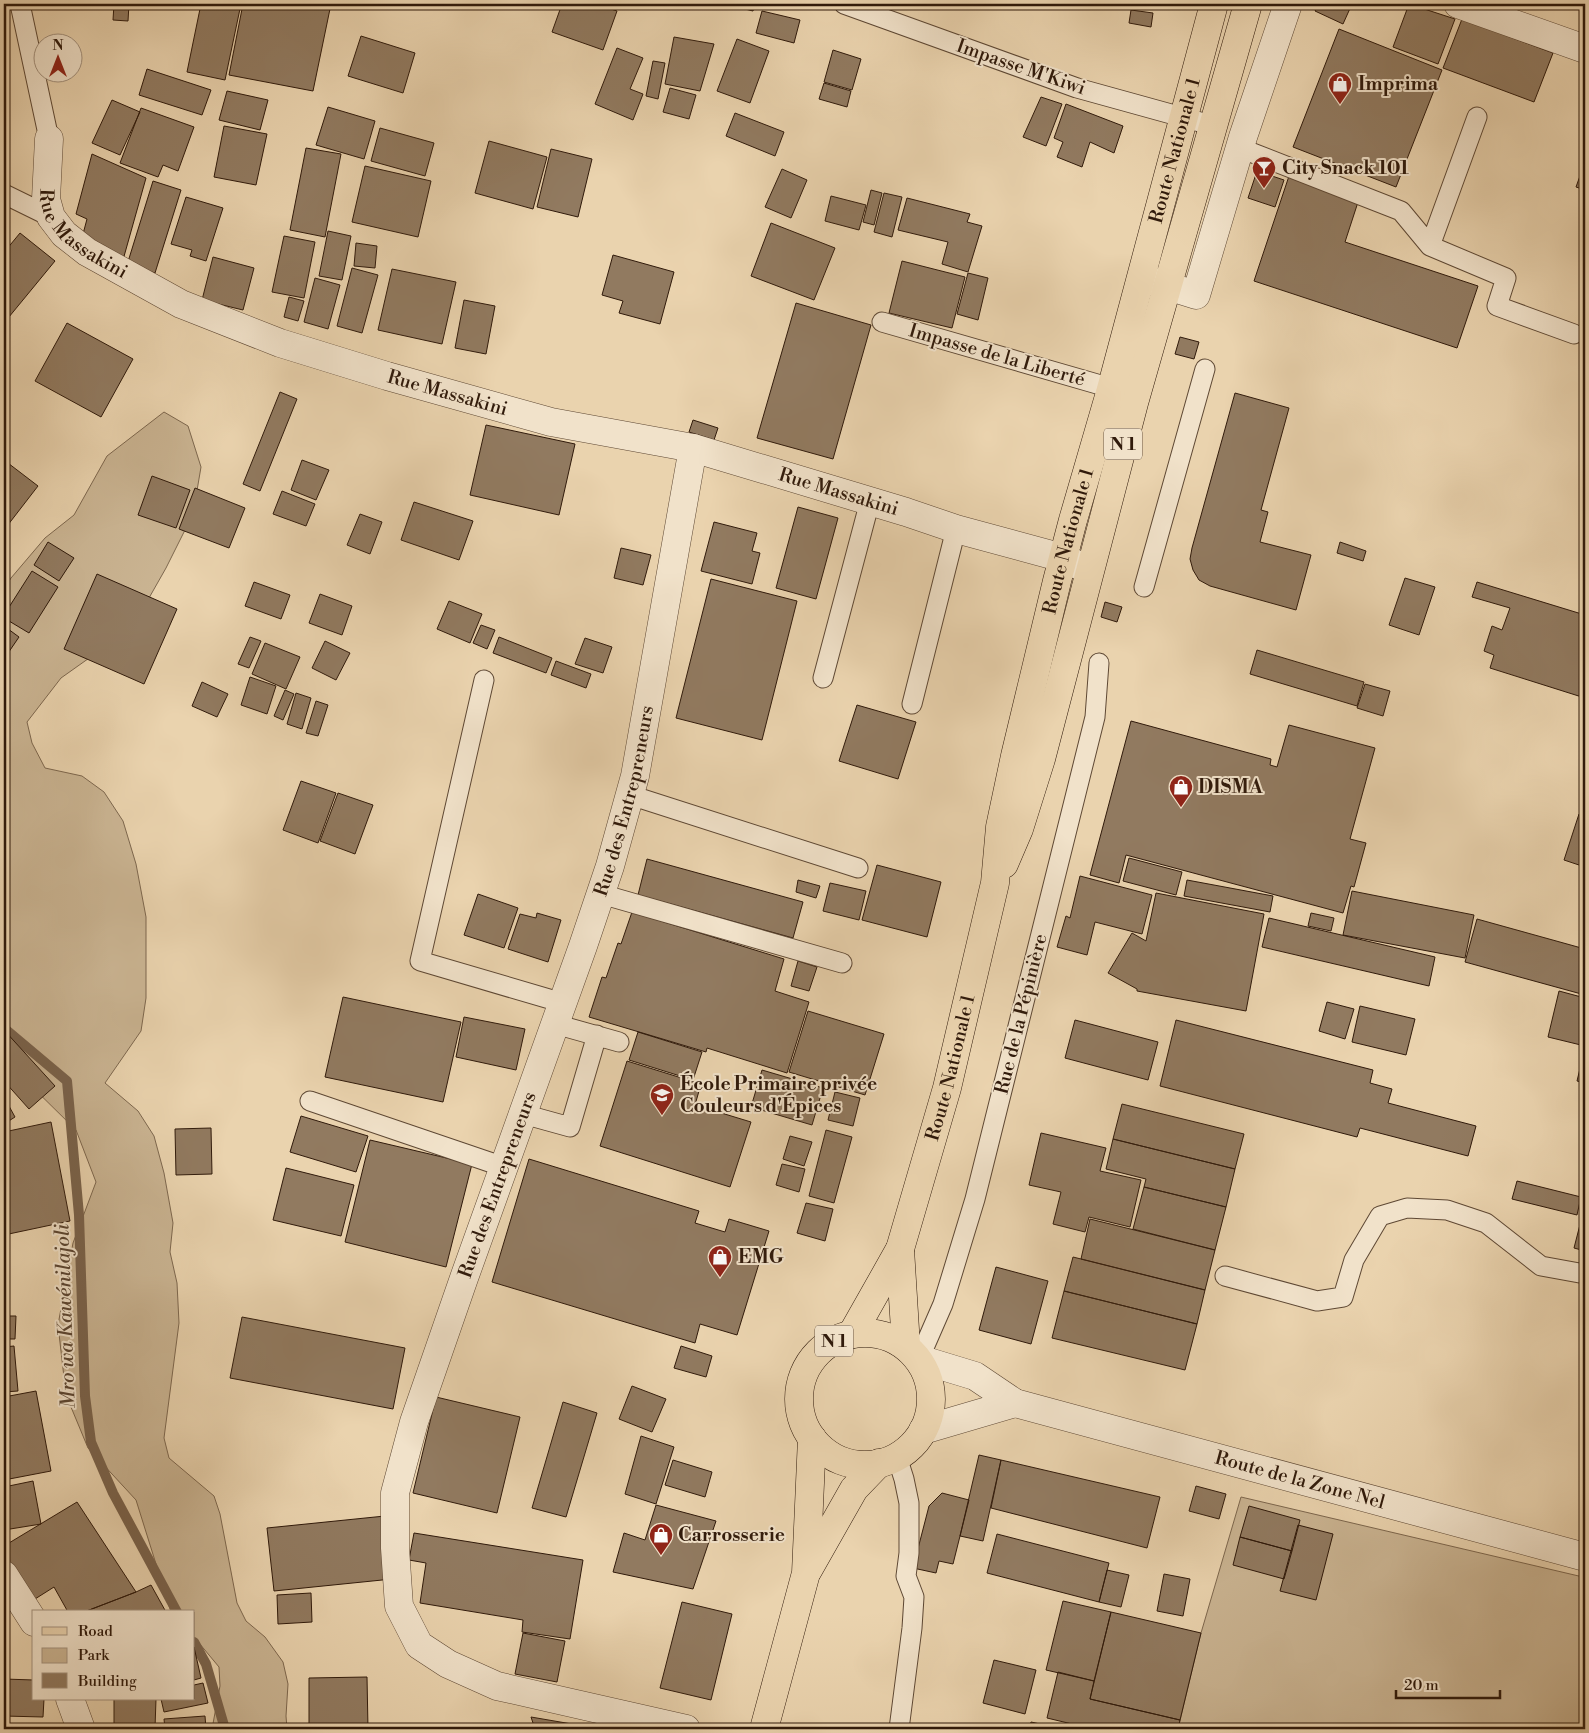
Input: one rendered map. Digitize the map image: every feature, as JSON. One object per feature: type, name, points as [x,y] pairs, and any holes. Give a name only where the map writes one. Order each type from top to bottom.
[{"type":"main road","name":"Route Nationale 1","points":[[995,883],[1019,830],[1040,759],[1103,518],[1168,287],[1199,122],[1200,58],[1214,4]]},
{"type":"main road","name":"Route Nationale 1","points":[[852,1334],[900,1250],[947,1088],[995,883],[1000,827],[1015,756],[1071,561],[1111,388],[1141,278],[1199,122],[1248,4]]},
{"type":"main road","name":"Route Nationale 1","points":[[900,1250],[912,1353]]},
{"type":"main road","name":"Route Nationale 1","points":[[806,1573],[854,1489],[888,1460],[912,1446],[923,1430],[930,1413],[932,1394],[928,1376],[912,1353],[889,1337],[870,1333],[852,1334],[834,1340],[819,1352],[807,1367],[801,1384],[800,1403],[803,1421],[812,1438],[825,1451],[842,1460],[860,1464],[888,1460]]},
{"type":"main road","name":"Route Nationale 1","points":[[764,1729],[806,1573],[812,1438]]},
{"type":"street","points":[[1141,278],[1196,295],[1242,143],[1288,4]]},
{"type":"street","points":[[1458,4],[1585,49]]},
{"type":"street","points":[[1199,122],[1242,143]]},
{"type":"street","name":"Rue Massakini","points":[[49,139],[46,199],[51,217],[64,234],[87,252],[181,304],[280,343],[387,376],[551,422],[693,448],[956,529],[1071,561]]},
{"type":"street","name":"Rue des Entrepreneurs","points":[[686,1729],[497,1686],[448,1664],[419,1646],[399,1606],[395,1548],[395,1493],[414,1422],[601,894],[630,794],[635,776],[693,448]]},
{"type":"street","name":"Route de la Zone Nel","points":[[912,1353],[975,1376],[1015,1403],[1585,1557]]},
{"type":"street","points":[[923,1430],[1015,1403]]},
{"type":"street","points":[[4,1575],[32,1619]]},
{"type":"street","points":[[70,1700],[81,1729]]},
{"type":"lane","name":"Rue Massakini","points":[[20,4],[49,139]]},
{"type":"lane","name":"Impasse M'Kiwi","points":[[844,4],[1077,88],[1199,122]]},
{"type":"lane","points":[[1430,246],[1478,117]]},
{"type":"lane","points":[[1242,143],[1401,212],[1430,246],[1506,278],[1497,306],[1574,334]]},
{"type":"lane","points":[[4,194],[51,217]]},
{"type":"lane","name":"Impasse de la Liberté","points":[[882,322],[1111,388]]},
{"type":"lane","points":[[1144,587],[1204,369]]},
{"type":"lane","points":[[823,678],[870,501]]},
{"type":"lane","points":[[912,704],[956,529]]},
{"type":"lane","name":"Rue de la Pépinière","points":[[912,1353],[943,1304],[975,1199],[1095,717],[1099,663]]},
{"type":"lane","points":[[484,680],[420,961],[559,1013],[597,1036],[619,1042]]},
{"type":"lane","points":[[630,794],[858,868]]},
{"type":"lane","points":[[601,894],[842,963]]},
{"type":"lane","points":[[523,1114],[570,1127],[597,1036]]},
{"type":"lane","points":[[310,1101],[504,1167]]},
{"type":"lane","points":[[1225,1276],[1317,1301],[1343,1297],[1354,1260],[1380,1216],[1407,1208],[1447,1210],[1486,1223],[1541,1266],[1585,1274]]},
{"type":"lane","points":[[888,1460],[904,1479],[908,1503],[906,1576],[914,1597],[912,1628],[899,1729]]},
{"type":"green space","points":[[164,412],[188,426],[201,467],[193,514],[145,605],[116,639],[61,678],[27,722],[32,743],[45,768],[82,776],[104,792],[123,821],[136,864],[146,917],[146,998],[141,1031],[105,1083],[138,1111],[154,1136],[164,1173],[173,1223],[170,1252],[177,1283],[179,1323],[164,1438],[169,1458],[214,1496],[220,1514],[237,1603],[246,1621],[265,1637],[283,1662],[288,1684],[287,1729],[212,1729],[220,1686],[219,1667],[195,1638],[195,1610],[170,1610],[136,1500],[88,1448],[66,1395],[58,1325],[73,1243],[96,1182],[76,1130],[13,1068],[4,1065],[4,589],[45,538],[74,515],[107,456]]},
{"type":"green space","points":[[1241,1497],[1583,1577],[1585,1579],[1585,1729],[1178,1729],[1201,1633]]},
{"type":"building","points":[[114,4],[129,4],[128,21],[113,20]]},
{"type":"building","points":[[201,4],[241,4],[225,80],[187,72]]},
{"type":"building","points":[[243,4],[331,4],[313,91],[229,75]]},
{"type":"building","points":[[562,4],[596,4],[617,11],[603,50],[552,32]]},
{"type":"building","points":[[725,4],[755,4],[753,11]]},
{"type":"building","points":[[1139,4],[1157,4],[1157,9],[1138,6]]},
{"type":"building","points":[[1319,4],[1352,4],[1343,24],[1315,11]]},
{"type":"building","points":[[1409,4],[1455,19],[1438,64],[1393,47]]},
{"type":"building","points":[[1131,10],[1153,13],[1151,27],[1129,23]]},
{"type":"building","points":[[762,11],[800,20],[794,43],[756,33]]},
{"type":"building","points":[[1462,19],[1553,53],[1534,102],[1443,68]]},
{"type":"building","points":[[1339,29],[1442,70],[1396,187],[1293,147]]},
{"type":"building","points":[[361,36],[415,53],[403,93],[348,76]]},
{"type":"building","points":[[674,37],[714,44],[700,91],[665,84]]},
{"type":"building","points":[[737,39],[769,51],[750,103],[717,91]]},
{"type":"building","points":[[617,48],[643,58],[630,89],[643,94],[633,120],[595,104]]},
{"type":"building","points":[[833,50],[861,59],[852,90],[824,82]]},
{"type":"building","points":[[653,61],[665,63],[658,99],[646,96]]},
{"type":"building","points":[[147,69],[211,90],[202,115],[139,95]]},
{"type":"building","points":[[824,83],[851,91],[847,107],[819,99]]},
{"type":"building","points":[[670,88],[696,95],[689,119],[663,112]]},
{"type":"building","points":[[227,91],[268,100],[260,130],[219,120]]},
{"type":"building","points":[[1041,97],[1062,104],[1046,146],[1023,137]]},
{"type":"building","points":[[112,100],[140,112],[120,155],[92,143]]},
{"type":"building","points":[[1066,104],[1123,126],[1114,153],[1090,142],[1082,167],[1057,157],[1063,142],[1054,138]]},
{"type":"building","points":[[328,107],[375,121],[364,159],[316,145]]},
{"type":"building","points":[[141,108],[194,127],[178,171],[163,165],[158,177],[120,163]]},
{"type":"building","points":[[735,113],[784,132],[775,156],[726,136]]},
{"type":"building","points":[[224,126],[267,134],[256,185],[214,177]]},
{"type":"building","points":[[380,128],[434,143],[425,176],[371,161]]},
{"type":"building","points":[[489,141],[547,157],[533,209],[475,193]]},
{"type":"building","points":[[306,148],[341,154],[325,237],[290,230]]},
{"type":"building","points":[[551,149],[592,159],[578,217],[537,207]]},
{"type":"building","points":[[92,154],[146,178],[123,260],[83,234],[87,219],[76,214]]},
{"type":"building","points":[[1585,162],[1585,190],[1576,187]]},
{"type":"building","points":[[365,166],[431,181],[418,237],[352,222]]},
{"type":"building","points":[[782,169],[807,180],[791,218],[765,207]]},
{"type":"building","points":[[1257,171],[1284,180],[1275,207],[1248,198]]},
{"type":"building","points":[[1289,176],[1359,199],[1345,242],[1478,286],[1457,348],[1254,281]]},
{"type":"building","points":[[153,181],[181,190],[155,273],[127,265]]},
{"type":"building","points":[[871,190],[882,193],[874,225],[863,222]]},
{"type":"building","points":[[884,193],[902,197],[892,237],[874,232]]},
{"type":"building","points":[[831,196],[866,205],[859,230],[825,221]]},
{"type":"building","points":[[186,197],[223,208],[206,261],[190,256],[192,250],[171,244]]},
{"type":"building","points":[[907,198],[970,214],[967,222],[982,226],[968,272],[942,264],[948,242],[898,230]]},
{"type":"building","points":[[771,223],[835,248],[814,300],[751,276]]},
{"type":"building","points":[[328,231],[351,236],[342,280],[319,276]]},
{"type":"building","points":[[20,233],[55,261],[4,323],[4,248],[6,250]]},
{"type":"building","points":[[284,236],[315,242],[304,298],[272,292]]},
{"type":"building","points":[[356,243],[377,246],[375,268],[354,266]]},
{"type":"building","points":[[613,255],[674,272],[660,324],[619,313],[623,301],[602,295]]},
{"type":"building","points":[[213,257],[254,268],[243,310],[202,300]]},
{"type":"building","points":[[902,261],[965,277],[952,328],[889,313]]},
{"type":"building","points":[[352,268],[378,275],[362,333],[337,326]]},
{"type":"building","points":[[392,269],[456,282],[442,344],[378,330]]},
{"type":"building","points":[[968,273],[988,278],[978,320],[957,314]]},
{"type":"building","points":[[315,278],[340,285],[328,329],[304,322]]},
{"type":"building","points":[[289,297],[304,301],[298,321],[284,317]]},
{"type":"building","points":[[464,300],[495,306],[486,354],[455,348]]},
{"type":"building","points":[[796,303],[871,325],[833,459],[757,438]]},
{"type":"building","points":[[67,323],[133,359],[101,417],[35,381]]},
{"type":"building","points":[[1180,337],[1199,342],[1194,359],[1175,354]]},
{"type":"building","points":[[280,392],[297,399],[260,491],[243,484]]},
{"type":"building","points":[[1235,393],[1289,408],[1261,510],[1268,512],[1260,542],[1311,555],[1296,610],[1210,586],[1199,580],[1193,570],[1190,559],[1192,548]]},
{"type":"building","points":[[693,420],[718,428],[714,440],[689,432]]},
{"type":"building","points":[[486,425],[575,444],[559,515],[470,495]]},
{"type":"building","points":[[4,460],[38,486],[4,530]]},
{"type":"building","points":[[302,460],[329,470],[316,500],[291,490]]},
{"type":"building","points":[[152,476],[190,490],[176,528],[138,515]]},
{"type":"building","points":[[195,488],[245,508],[229,548],[179,529]]},
{"type":"building","points":[[282,491],[315,504],[306,526],[273,514]]},
{"type":"building","points":[[414,502],[473,521],[459,560],[401,540]]},
{"type":"building","points":[[798,507],[838,518],[816,599],[776,588]]},
{"type":"building","points":[[360,514],[382,522],[370,554],[347,545]]},
{"type":"building","points":[[714,522],[757,533],[752,551],[760,553],[752,584],[701,571]]},
{"type":"building","points":[[48,542],[74,558],[59,581],[34,565]]},
{"type":"building","points":[[1340,542],[1366,551],[1363,561],[1337,553]]},
{"type":"building","points":[[621,548],[651,555],[643,585],[614,578]]},
{"type":"building","points":[[32,571],[58,587],[29,633],[4,618],[4,615]]},
{"type":"building","points":[[97,574],[177,609],[144,684],[64,649]]},
{"type":"building","points":[[1405,578],[1435,587],[1419,635],[1389,625]]},
{"type":"building","points":[[711,579],[797,601],[762,740],[676,718]]},
{"type":"building","points":[[254,582],[290,595],[281,619],[245,606]]},
{"type":"building","points":[[1477,582],[1585,615],[1585,698],[1490,668],[1494,655],[1484,651],[1492,626],[1502,630],[1510,608],[1472,597]]},
{"type":"building","points":[[320,594],[352,606],[342,635],[309,623]]},
{"type":"building","points":[[449,601],[482,614],[470,643],[437,629]]},
{"type":"building","points":[[1105,602],[1122,607],[1117,622],[1101,617]]},
{"type":"building","points":[[481,625],[495,630],[487,649],[473,643]]},
{"type":"building","points":[[4,626],[19,637],[4,659]]},
{"type":"building","points":[[250,637],[261,641],[249,668],[238,664]]},
{"type":"building","points":[[499,637],[552,658],[546,673],[493,653]]},
{"type":"building","points":[[585,638],[612,647],[603,673],[575,664]]},
{"type":"building","points":[[325,641],[350,653],[336,680],[312,668]]},
{"type":"building","points":[[265,643],[300,657],[286,689],[252,674]]},
{"type":"building","points":[[1257,650],[1364,682],[1357,706],[1250,674]]},
{"type":"building","points":[[556,661],[591,674],[586,688],[551,675]]},
{"type":"building","points":[[250,677],[276,686],[267,714],[241,705]]},
{"type":"building","points":[[202,682],[228,694],[217,717],[192,706]]},
{"type":"building","points":[[1365,684],[1390,691],[1383,716],[1357,708]]},
{"type":"building","points":[[285,690],[294,694],[283,720],[274,716]]},
{"type":"building","points":[[296,693],[311,698],[302,729],[287,724]]},
{"type":"building","points":[[316,701],[328,705],[318,736],[306,733]]},
{"type":"building","points":[[857,705],[916,722],[898,779],[839,761]]},
{"type":"building","points":[[1131,721],[1271,759],[1270,765],[1277,767],[1289,725],[1375,748],[1350,839],[1366,843],[1354,887],[1351,886],[1343,913],[1126,855],[1119,883],[1090,875]]},
{"type":"building","points":[[301,781],[336,793],[318,843],[283,830]]},
{"type":"building","points":[[338,793],[373,805],[355,854],[320,841]]},
{"type":"building","points":[[1579,814],[1585,816],[1585,867],[1564,860]]},
{"type":"building","points":[[1129,858],[1182,872],[1176,895],[1123,881]]},
{"type":"building","points":[[647,859],[803,902],[793,938],[638,895]]},
{"type":"building","points":[[877,865],[941,882],[927,937],[862,920]]},
{"type":"building","points":[[1080,876],[1152,895],[1142,934],[1095,922],[1087,955],[1057,947],[1066,916],[1070,918]]},
{"type":"building","points":[[798,880],[820,886],[816,898],[796,892]]},
{"type":"building","points":[[1187,880],[1273,896],[1270,912],[1184,896]]},
{"type":"building","points":[[830,883],[866,891],[859,920],[823,911]]},
{"type":"building","points":[[1352,891],[1474,915],[1465,958],[1343,935]]},
{"type":"building","points":[[1156,893],[1264,914],[1246,1011],[1137,991],[1137,989],[1108,973],[1132,933],[1146,941]]},
{"type":"building","points":[[478,894],[518,908],[504,948],[464,935]]},
{"type":"building","points":[[632,912],[784,959],[775,991],[809,1002],[787,1073],[707,1048],[706,1052],[589,1017],[602,977],[606,978],[618,943],[621,944]]},
{"type":"building","points":[[537,913],[561,920],[548,962],[508,949],[520,914],[536,918]]},
{"type":"building","points":[[1311,913],[1334,918],[1331,931],[1308,926]]},
{"type":"building","points":[[1269,918],[1435,957],[1429,986],[1262,947]]},
{"type":"building","points":[[1477,919],[1585,949],[1585,995],[1465,962]]},
{"type":"building","points":[[798,961],[817,967],[809,991],[791,986]]},
{"type":"building","points":[[1559,991],[1585,998],[1585,1046],[1548,1037]]},
{"type":"building","points":[[343,997],[461,1022],[443,1102],[325,1077]]},
{"type":"building","points":[[1327,1002],[1354,1009],[1345,1039],[1319,1031]]},
{"type":"building","points":[[1360,1006],[1415,1019],[1406,1055],[1352,1042]]},
{"type":"building","points":[[808,1011],[884,1034],[865,1095],[789,1072]]},
{"type":"building","points":[[464,1017],[525,1029],[516,1070],[456,1057]]},
{"type":"building","points":[[1075,1020],[1158,1042],[1148,1080],[1065,1058]]},
{"type":"building","points":[[1176,1020],[1373,1070],[1370,1083],[1392,1089],[1388,1103],[1476,1126],[1468,1156],[1360,1128],[1357,1137],[1160,1086]]},
{"type":"building","points":[[4,1030],[55,1086],[29,1109],[4,1081]]},
{"type":"building","points":[[638,1032],[702,1052],[693,1080],[629,1060]]},
{"type":"building","points":[[1585,1048],[1585,1083],[1577,1081]]},
{"type":"building","points":[[627,1061],[701,1084],[695,1105],[751,1122],[730,1187],[600,1146]]},
{"type":"building","points":[[762,1070],[823,1088],[812,1125],[751,1107]]},
{"type":"building","points":[[835,1092],[860,1098],[853,1126],[828,1120]]},
{"type":"building","points":[[4,1097],[15,1117],[4,1124]]},
{"type":"building","points":[[1122,1104],[1244,1134],[1235,1169],[1113,1139]]},
{"type":"building","points":[[301,1116],[368,1136],[356,1172],[290,1152]]},
{"type":"building","points":[[51,1122],[70,1221],[4,1235],[4,1132]]},
{"type":"building","points":[[211,1128],[212,1174],[176,1175],[175,1129]]},
{"type":"building","points":[[826,1130],[852,1137],[834,1203],[809,1196]]},
{"type":"building","points":[[1041,1133],[1106,1148],[1100,1171],[1141,1180],[1130,1227],[1089,1217],[1085,1232],[1053,1224],[1061,1192],[1029,1185]]},
{"type":"building","points":[[790,1136],[812,1142],[804,1166],[783,1159]]},
{"type":"building","points":[[1113,1139],[1235,1169],[1226,1207],[1144,1187],[1146,1179],[1106,1169]]},
{"type":"building","points":[[370,1140],[472,1164],[446,1267],[345,1242]]},
{"type":"building","points":[[529,1159],[699,1211],[695,1223],[725,1232],[729,1219],[769,1231],[737,1335],[700,1324],[695,1343],[492,1282]]},
{"type":"building","points":[[782,1164],[805,1169],[799,1192],[776,1185]]},
{"type":"building","points":[[286,1168],[354,1185],[341,1236],[273,1220]]},
{"type":"building","points":[[1517,1181],[1581,1197],[1577,1215],[1512,1199]]},
{"type":"building","points":[[1144,1187],[1226,1207],[1215,1250],[1133,1229]]},
{"type":"building","points":[[806,1203],[833,1209],[825,1241],[797,1233]]},
{"type":"building","points":[[1585,1205],[1585,1251],[1574,1248]]},
{"type":"building","points":[[1090,1219],[1215,1250],[1205,1290],[1081,1259]]},
{"type":"building","points":[[1073,1257],[1205,1290],[1197,1324],[1064,1291]]},
{"type":"building","points":[[996,1267],[1048,1281],[1031,1344],[979,1330]]},
{"type":"building","points":[[1064,1291],[1197,1324],[1185,1370],[1052,1338]]},
{"type":"building","points":[[4,1316],[16,1316],[15,1339],[4,1339]]},
{"type":"building","points":[[242,1317],[405,1348],[393,1409],[230,1378]]},
{"type":"building","points":[[14,1346],[18,1391],[4,1392],[4,1347]]},
{"type":"building","points":[[681,1346],[712,1356],[706,1377],[674,1368]]},
{"type":"building","points":[[632,1386],[666,1399],[652,1432],[619,1419]]},
{"type":"building","points":[[36,1391],[51,1471],[4,1480],[4,1397]]},
{"type":"building","points":[[436,1397],[520,1417],[497,1513],[413,1493]]},
{"type":"building","points":[[563,1402],[597,1413],[566,1517],[532,1508]]},
{"type":"building","points":[[641,1436],[674,1447],[656,1504],[625,1494]]},
{"type":"building","points":[[979,1455],[1001,1460],[983,1541],[960,1536]]},
{"type":"building","points":[[673,1460],[712,1472],[705,1497],[665,1485]]},
{"type":"building","points":[[1001,1460],[1160,1497],[1147,1548],[991,1508]]},
{"type":"building","points":[[33,1481],[41,1524],[4,1530],[4,1487]]},
{"type":"building","points":[[1196,1486],[1226,1494],[1219,1519],[1189,1511]]},
{"type":"building","points":[[942,1493],[969,1500],[953,1564],[939,1561],[936,1573],[913,1568],[929,1506]]},
{"type":"building","points":[[77,1502],[136,1592],[89,1610],[67,1610],[54,1587],[35,1599],[4,1559],[4,1546]]},
{"type":"building","name":"Carrosserie","points":[[656,1505],[716,1521],[693,1589],[613,1572],[624,1533],[645,1540]]},
{"type":"building","points":[[1249,1506],[1300,1520],[1292,1551],[1240,1537]]},
{"type":"building","points":[[385,1516],[392,1579],[274,1591],[267,1528]]},
{"type":"building","points":[[1298,1525],[1333,1534],[1316,1600],[1280,1591]]},
{"type":"building","points":[[414,1533],[583,1560],[570,1639],[522,1632],[523,1620],[420,1603],[426,1563],[409,1560]]},
{"type":"building","points":[[997,1534],[1109,1563],[1099,1602],[987,1573]]},
{"type":"building","points":[[1240,1537],[1292,1551],[1284,1579],[1233,1565]]},
{"type":"building","points":[[1107,1570],[1129,1575],[1121,1607],[1099,1602]]},
{"type":"building","points":[[1164,1574],[1190,1579],[1183,1616],[1157,1611]]},
{"type":"building","points":[[151,1585],[165,1610],[89,1610]]},
{"type":"building","points":[[311,1593],[312,1622],[278,1624],[277,1595]]},
{"type":"building","points":[[1063,1601],[1111,1612],[1094,1681],[1046,1670]]},
{"type":"building","points":[[682,1602],[732,1614],[711,1700],[660,1688]]},
{"type":"building","points":[[1111,1612],[1201,1633],[1180,1720],[1090,1699]]},
{"type":"building","points":[[523,1633],[565,1641],[557,1682],[515,1674]]},
{"type":"building","points":[[195,1651],[201,1678],[195,1680]]},
{"type":"building","points":[[994,1660],[1036,1670],[1025,1714],[983,1703]]},
{"type":"building","points":[[1058,1672],[1094,1681],[1090,1699],[1180,1720],[1178,1729],[1093,1729],[1047,1718]]},
{"type":"building","points":[[367,1677],[368,1729],[309,1729],[309,1678]]},
{"type":"building","points":[[4,1679],[32,1680],[32,1700],[44,1700],[43,1717],[4,1716]]},
{"type":"building","points":[[203,1683],[208,1703],[164,1712],[161,1700],[195,1700],[195,1685]]},
{"type":"building","points":[[114,1700],[156,1700],[155,1728],[114,1728]]},
{"type":"building","points":[[205,1716],[206,1729],[165,1729],[164,1719]]},
{"type":"building","points":[[531,1717],[601,1729],[535,1729]]},
{"type":"building","points":[[1031,1722],[1063,1729],[1029,1729]]},
{"type":"building","points":[[4,1724],[22,1725],[22,1729],[4,1729]]},
{"type":"waterway","name":"Mro wa Kawénilajoli","points":[[4,1028],[67,1081],[79,1215],[85,1396],[91,1442],[113,1493],[176,1610]]},
{"type":"waterway","name":"Mro wa Kawénilajoli","points":[[195,1644],[206,1664],[225,1729]]},
{"type":"place","name":"Imprima","points":[[1340,105]]},
{"type":"place","name":"City Snack 101","points":[[1264,189]]},
{"type":"place","name":"DISMA","points":[[1181,808]]},
{"type":"place","name":"École Primaire privée Couleurs d'Épices","points":[[662,1116]]},
{"type":"place","name":"EMG","points":[[720,1278]]},
{"type":"place","name":"Carrosserie","points":[[661,1556]]}]
